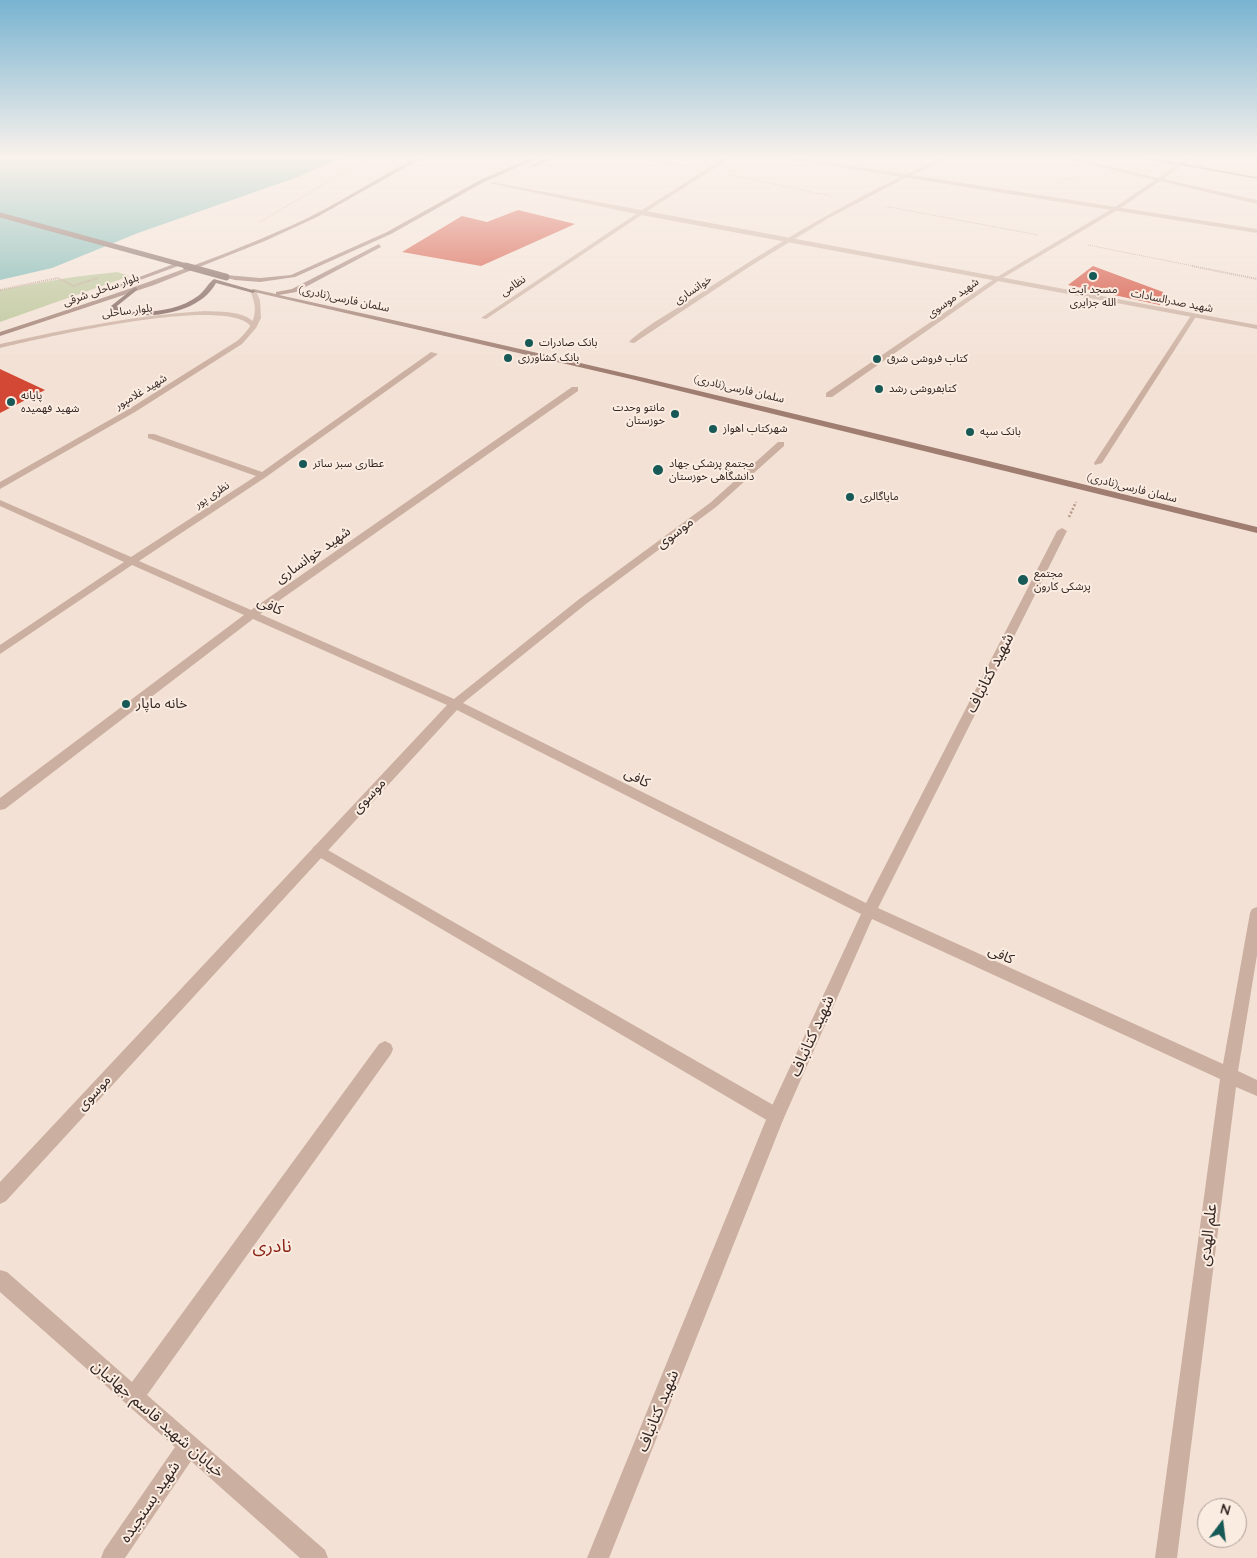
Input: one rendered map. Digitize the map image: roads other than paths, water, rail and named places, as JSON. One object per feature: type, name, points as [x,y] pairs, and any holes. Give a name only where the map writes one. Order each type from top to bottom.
[{"type":"main road","name":"سلمان فارسی(نادری)","points":[[34,230],[254,291],[457,335],[713,395],[1257,530]]},
{"type":"main road","points":[[54,230],[226,277],[254,281],[280,280],[313,268],[393,230]]},
{"type":"main road","name":"بلوار ساحلی شرقی","points":[[0,334],[135,290],[285,230]]},
{"type":"main road","points":[[254,291],[273,293],[294,291],[407,230]]},
{"type":"main road","name":"بلوار ساحلی شرقی","points":[[100,293],[190,259]]},
{"type":"main road","points":[[135,290],[114,306],[116,311],[133,315],[178,308],[200,298],[212,288],[214,281]]},
{"type":"main road","name":"بلوار ساحلی شرقی","points":[[0,327],[59,307]]},
{"type":"street","name":"نظامی","points":[[484,318],[616,230]]},
{"type":"street","name":"شهید صدرالسادات","points":[[735,230],[1257,327]]},
{"type":"street","name":"خوانساری","points":[[632,342],[803,230]]},
{"type":"street","name":"شهید موسوی","points":[[829,395],[999,278],[1080,230]]},
{"type":"street","points":[[254,291],[260,305],[254,327]]},
{"type":"street","name":"بلوار ساحلی","points":[[0,346],[103,323],[201,313],[231,313],[250,320],[254,327]]},
{"type":"street","points":[[1098,463],[1194,315]]},
{"type":"street","name":"شهید غلامپور","points":[[0,486],[95,433],[182,380],[239,341],[254,327]]},
{"type":"street","name":"نظری پور","points":[[0,650],[263,475],[434,354]]},
{"type":"street","name":"شهید خوانساری","points":[[0,805],[252,614],[574,389]]},
{"type":"street","points":[[151,436],[263,475]]},
{"type":"street","name":"موسوی","points":[[0,1195],[455,704],[582,602],[713,505],[781,444]]},
{"type":"street","name":"کافی","points":[[0,503],[133,560],[455,704],[869,911],[1257,1088]]},
{"type":"street","name":"شهید کتانباف","points":[[598,1558],[776,1116],[869,911],[1062,531]]},
{"type":"street","points":[[319,850],[776,1116]]},
{"type":"street","name":"علم الهدی","points":[[1166,1558],[1229,1074],[1257,913]]},
{"type":"street","points":[[133,1398],[385,1049]]},
{"type":"street","name":"خیابان شهید قاسم جهانیان","points":[[0,1279],[317,1558]]},
{"type":"street","name":"شهید بسنجیده","points":[[112,1558],[188,1446]]},
{"type":"water","points":[[0,230],[147,230],[52,268],[0,280]]},
{"type":"place","name":"مسجد آیت الله جزایری","points":[[1093,276]]},
{"type":"place","name":"بانک صادرات","points":[[529,343]]},
{"type":"place","name":"بانک کشاورزی","points":[[508,358]]},
{"type":"place","name":"کتاب فروشی شرق","points":[[877,359]]},
{"type":"place","name":"کتابفروشی رشد","points":[[879,389]]},
{"type":"place","name":"پایانه شهید فهمیده","points":[[11,402]]},
{"type":"place","name":"مانتو وحدت خوزستان","points":[[675,414]]},
{"type":"place","name":"شهرکتاب اهواز","points":[[713,429]]},
{"type":"place","name":"بانک سپه","points":[[970,432]]},
{"type":"place","name":"عطاری سبز ساتر","points":[[303,464]]},
{"type":"place","name":"مجتمع پزشکی جهاد دانشگاهی خوزستان","points":[[658,470]]},
{"type":"place","name":"مایاگالری","points":[[850,497]]},
{"type":"place","name":"مجتمع پزشکی کارون","points":[[1023,580]]},
{"type":"place","name":"خانه ماپار","points":[[126,704]]},
{"type":"district","name":"نادری","points":[[272,1247]]}]
